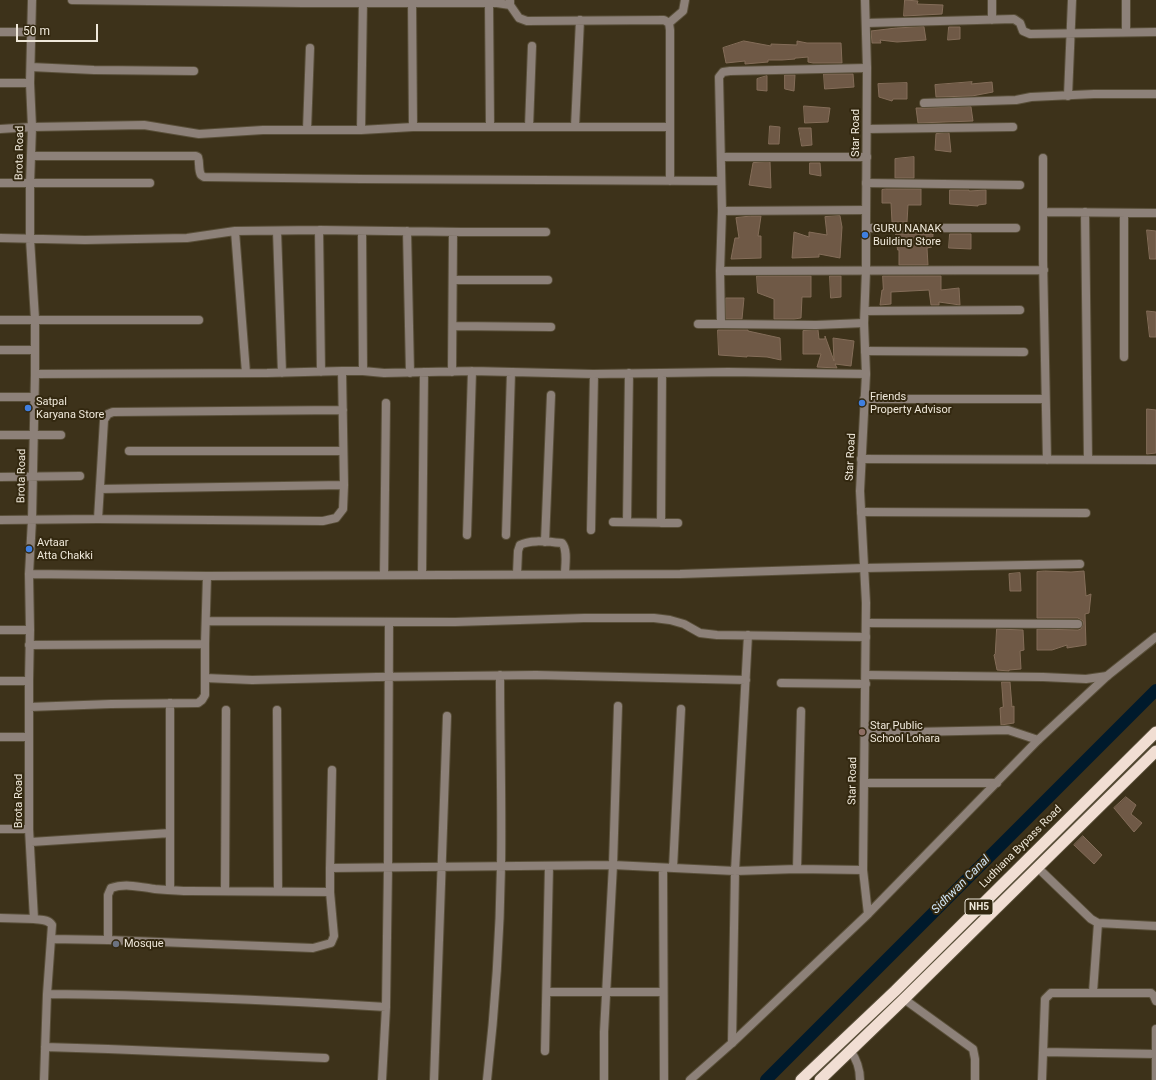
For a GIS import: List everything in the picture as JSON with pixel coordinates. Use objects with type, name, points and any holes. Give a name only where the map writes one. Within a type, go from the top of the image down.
[{"type":"highway","name":"Ludhiana Bypass Road","points":[[801,1080],[895,990],[1156,732]]},
{"type":"highway","name":"NH5","points":[[820,1080],[1156,751]]},
{"type":"street","name":"Brota Road","points":[[32,0],[30,32],[32,127],[30,239],[35,319],[35,374],[32,520],[29,574],[30,630],[28,681],[29,829],[34,919]]},
{"type":"street","points":[[72,0],[303,2],[459,1],[510,3],[519,18],[527,21],[664,20],[669,23]]},
{"type":"street","points":[[669,23],[683,11],[685,0]]},
{"type":"street","name":"Star Road","points":[[865,0],[867,157],[864,323],[866,374],[860,491],[866,603],[863,870],[868,914]]},
{"type":"street","points":[[992,0],[992,20]]},
{"type":"street","points":[[1068,96],[1072,0]]},
{"type":"street","points":[[1126,0],[1126,32]]},
{"type":"street","points":[[412,1],[413,127]]},
{"type":"street","points":[[360,130],[363,2]]},
{"type":"street","points":[[489,3],[490,127]]},
{"type":"street","points":[[866,23],[1014,19],[1020,23],[1023,31],[1030,34],[1156,32]]},
{"type":"street","points":[[575,127],[580,20]]},
{"type":"street","points":[[669,23],[670,181]]},
{"type":"street","points":[[0,32],[30,32]]},
{"type":"street","points":[[529,127],[532,46]]},
{"type":"street","points":[[307,130],[310,48]]},
{"type":"street","points":[[31,67],[94,70],[194,71]]},
{"type":"street","points":[[721,324],[720,271],[722,211],[719,77],[723,72],[730,71],[867,68]]},
{"type":"street","points":[[0,83],[30,83]]},
{"type":"street","points":[[924,103],[1016,100],[1031,97],[1156,94]]},
{"type":"street","points":[[0,129],[144,125],[199,134],[263,130],[360,130],[413,127],[670,126]]},
{"type":"street","points":[[867,129],[1013,127]]},
{"type":"street","points":[[31,156],[196,156],[198,157],[199,161],[199,170],[201,175],[204,177],[721,181]]},
{"type":"street","points":[[721,157],[867,157]]},
{"type":"street","points":[[1043,158],[1047,460]]},
{"type":"street","points":[[0,183],[150,183]]},
{"type":"street","points":[[866,183],[1020,185]]},
{"type":"street","points":[[722,211],[866,210]]},
{"type":"street","points":[[1043,212],[1156,213]]},
{"type":"street","points":[[1085,212],[1088,460]]},
{"type":"street","points":[[1124,213],[1124,357]]},
{"type":"street","points":[[866,228],[1016,228]]},
{"type":"street","points":[[0,238],[85,240],[188,238],[235,231],[319,230],[546,232]]},
{"type":"street","points":[[319,230],[321,372]]},
{"type":"street","points":[[235,231],[246,373]]},
{"type":"street","points":[[277,231],[282,373]]},
{"type":"street","points":[[362,231],[363,371]]},
{"type":"street","points":[[407,231],[410,373]]},
{"type":"street","points":[[452,372],[453,232]]},
{"type":"street","points":[[720,271],[1044,270]]},
{"type":"street","points":[[453,280],[548,280]]},
{"type":"street","points":[[865,311],[1020,310]]},
{"type":"street","points":[[0,320],[199,320]]},
{"type":"street","points":[[698,324],[816,325],[864,323]]},
{"type":"street","points":[[453,326],[551,327]]},
{"type":"street","points":[[0,350],[35,350]]},
{"type":"street","points":[[865,351],[1024,352]]},
{"type":"street","points":[[0,520],[98,519],[323,521],[336,518],[343,509],[344,486],[342,371]]},
{"type":"street","points":[[35,374],[282,373],[342,371],[384,373],[472,371],[594,374],[728,372],[866,374]]},
{"type":"street","points":[[467,535],[472,371]]},
{"type":"street","points":[[422,575],[424,372]]},
{"type":"street","points":[[506,535],[510,372]]},
{"type":"street","points":[[627,522],[629,373]]},
{"type":"street","points":[[661,523],[662,373]]},
{"type":"street","points":[[591,530],[594,374]]},
{"type":"street","points":[[545,542],[551,394]]},
{"type":"street","points":[[0,397],[34,397]]},
{"type":"street","points":[[864,399],[1045,399]]},
{"type":"street","points":[[384,575],[386,403]]},
{"type":"street","points":[[98,519],[104,420],[108,414],[113,412],[343,410]]},
{"type":"street","points":[[0,435],[61,435]]},
{"type":"street","points":[[129,451],[343,451]]},
{"type":"street","points":[[862,459],[1156,460]]},
{"type":"street","points":[[0,477],[80,476]]},
{"type":"street","points":[[100,489],[344,486]]},
{"type":"street","points":[[861,512],[1086,513]]},
{"type":"street","points":[[613,522],[678,523]]},
{"type":"street","points":[[517,574],[518,551],[520,545],[525,542],[564,544],[566,551],[565,574]]},
{"type":"street","points":[[29,574],[207,576],[680,574],[864,568],[1080,564]]},
{"type":"street","points":[[29,707],[198,703],[205,695],[207,576]]},
{"type":"street","points":[[206,621],[455,622],[584,618],[654,618],[684,624],[700,634],[866,637]]},
{"type":"street","points":[[382,1080],[386,1007],[389,622]]},
{"type":"street","points":[[866,623],[1078,624]]},
{"type":"street","points":[[0,630],[30,630]]},
{"type":"street","points":[[732,1043],[735,871],[748,635]]},
{"type":"street","points":[[690,1080],[732,1043],[868,914],[1038,740],[1107,676],[1156,637]]},
{"type":"street","points":[[29,645],[205,644]]},
{"type":"street","points":[[487,1080],[496,988],[501,866],[500,675]]},
{"type":"street","points":[[205,678],[252,680],[536,675],[746,680]]},
{"type":"street","points":[[781,683],[1043,677],[1086,679],[1107,676]]},
{"type":"street","points":[[0,681],[28,681]]},
{"type":"street","points":[[170,703],[170,890]]},
{"type":"street","points":[[604,1080],[604,1032],[613,865],[618,706]]},
{"type":"street","points":[[673,868],[681,709]]},
{"type":"street","points":[[225,891],[226,710]]},
{"type":"street","points":[[277,710],[278,891]]},
{"type":"street","points":[[797,869],[801,711]]},
{"type":"street","points":[[434,1080],[448,716]]},
{"type":"street","points":[[865,733],[1008,730],[1038,740]]},
{"type":"street","points":[[0,737],[29,737]]},
{"type":"street","points":[[51,939],[313,948],[331,943],[334,936],[330,892],[332,770]]},
{"type":"street","points":[[864,783],[997,783]]},
{"type":"street","points":[[0,829],[29,829]]},
{"type":"street","points":[[30,842],[170,833]]},
{"type":"street","points":[[330,868],[613,865],[735,871],[797,869],[863,870]]},
{"type":"street","points":[[545,1051],[549,866]]},
{"type":"street","points":[[1037,867],[1091,919],[1098,923],[1156,926]]},
{"type":"street","points":[[663,868],[664,1080]]},
{"type":"street","points":[[108,940],[108,895],[111,888],[118,886],[170,890],[330,892]]},
{"type":"street","points":[[0,918],[42,920],[50,922],[52,925],[47,994],[44,1080]]},
{"type":"street","points":[[1093,992],[1098,923]]},
{"type":"street","points":[[547,992],[663,992]]},
{"type":"street","points":[[1042,1080],[1045,999],[1051,993],[1151,993],[1156,1001]]},
{"type":"street","points":[[47,994],[327,1003],[386,1007]]},
{"type":"street","points":[[904,999],[973,1050],[975,1059],[975,1080]]},
{"type":"street","points":[[1156,1029],[1156,1080]]},
{"type":"street","points":[[45,1047],[325,1058]]},
{"type":"street","points":[[850,1050],[856,1058],[859,1066],[860,1080]]},
{"type":"street","points":[[1043,1052],[1156,1054]]},
{"type":"building","points":[[905,0],[918,1],[917,4],[943,5],[942,14],[904,16]]},
{"type":"building","points":[[924,27],[926,40],[897,42],[880,40],[881,43],[872,43],[871,31]]},
{"type":"building","points":[[949,27],[960,27],[960,39],[948,40]]},
{"type":"building","points":[[744,41],[771,46],[771,44],[797,45],[797,41],[807,43],[841,43],[842,63],[813,63],[808,62],[808,57],[768,60],[768,62],[745,64],[745,61],[726,63],[723,48]]},
{"type":"building","points":[[824,74],[853,74],[854,87],[825,89]]},
{"type":"building","points":[[785,75],[795,75],[794,91],[785,89]]},
{"type":"building","points":[[767,76],[767,91],[757,90],[757,79]]},
{"type":"building","points":[[972,82],[971,84],[992,82],[993,92],[972,96],[936,97],[935,85]]},
{"type":"building","points":[[907,83],[907,99],[893,99],[892,101],[879,97],[878,84]]},
{"type":"building","points":[[804,106],[830,108],[828,122],[805,123]]},
{"type":"building","points":[[971,107],[973,121],[918,123],[916,108]]},
{"type":"building","points":[[770,126],[780,127],[779,144],[769,144]]},
{"type":"building","points":[[799,128],[811,128],[812,145],[802,146]]},
{"type":"building","points":[[949,133],[951,152],[935,150],[936,134]]},
{"type":"building","points":[[914,157],[914,178],[895,178],[895,159]]},
{"type":"building","points":[[770,162],[771,188],[749,185],[753,163]]},
{"type":"building","points":[[810,163],[820,163],[821,176],[810,174]]},
{"type":"building","points":[[921,189],[921,205],[908,205],[907,222],[892,222],[891,203],[882,203],[882,190]]},
{"type":"building","points":[[950,190],[986,190],[986,204],[978,206],[950,204]]},
{"type":"building","points":[[761,216],[758,236],[761,236],[761,258],[731,259],[735,238],[739,238],[736,218]]},
{"type":"building","points":[[840,216],[842,227],[840,258],[819,254],[819,257],[792,258],[794,232],[809,237],[809,232],[827,235],[825,217]]},
{"type":"building","points":[[1147,230],[1156,231],[1156,259],[1150,259]]},
{"type":"building","points":[[896,234],[933,234],[932,247],[927,248],[928,265],[899,265],[899,250]]},
{"type":"building","points":[[950,234],[971,234],[971,249],[949,248]]},
{"type":"building","points":[[757,276],[811,276],[811,297],[802,297],[801,318],[774,319],[774,299],[758,293]]},
{"type":"building","points":[[830,276],[841,276],[841,297],[831,298]]},
{"type":"building","points":[[883,276],[941,276],[941,290],[959,288],[960,305],[939,302],[939,305],[931,305],[929,290],[891,292],[891,304],[880,305],[883,290]]},
{"type":"building","points":[[726,298],[744,298],[742,319],[726,319]]},
{"type":"building","points":[[1147,311],[1156,312],[1156,337],[1150,337]]},
{"type":"building","points":[[718,330],[748,330],[780,338],[781,360],[767,357],[719,355]]},
{"type":"building","points":[[818,330],[819,339],[825,339],[825,336],[834,361],[833,338],[854,341],[851,366],[835,364],[837,368],[817,367],[821,354],[803,354],[803,331]]},
{"type":"building","points":[[1147,409],[1156,410],[1156,453],[1147,454]]},
{"type":"building","points":[[1084,571],[1086,596],[1091,594],[1089,613],[1085,614],[1086,645],[1067,648],[1067,645],[1052,650],[1037,650],[1037,629],[1078,630],[1081,629],[1083,624],[1083,621],[1078,618],[1037,618],[1037,572]]},
{"type":"building","points":[[1020,573],[1021,591],[1010,591],[1009,574]]},
{"type":"building","points":[[997,629],[1023,630],[1024,650],[1020,651],[1021,669],[1009,671],[997,670],[994,655]]},
{"type":"building","points":[[1002,682],[1010,682],[1012,707],[1014,706],[1014,723],[1001,725],[1000,708],[1003,707]]},
{"type":"building","points":[[1126,797],[1136,805],[1131,814],[1142,823],[1134,832],[1114,808]]},
{"type":"building","points":[[1083,836],[1102,855],[1094,864],[1074,845]]},
{"type":"waterway","name":"Sidhwan Canal","points":[[766,1080],[1156,690]]},
{"type":"place","name":"GURU NANAK Building Store","points":[[865,235]]},
{"type":"place","name":"Friends Property Advisor","points":[[862,403]]},
{"type":"place","name":"Satpal Karyana Store","points":[[28,408]]},
{"type":"place","name":"Avtaar Atta Chakki","points":[[29,549]]},
{"type":"place","name":"Star Public School Lohara","points":[[862,732]]},
{"type":"place","name":"Mosque","points":[[116,944]]}]
